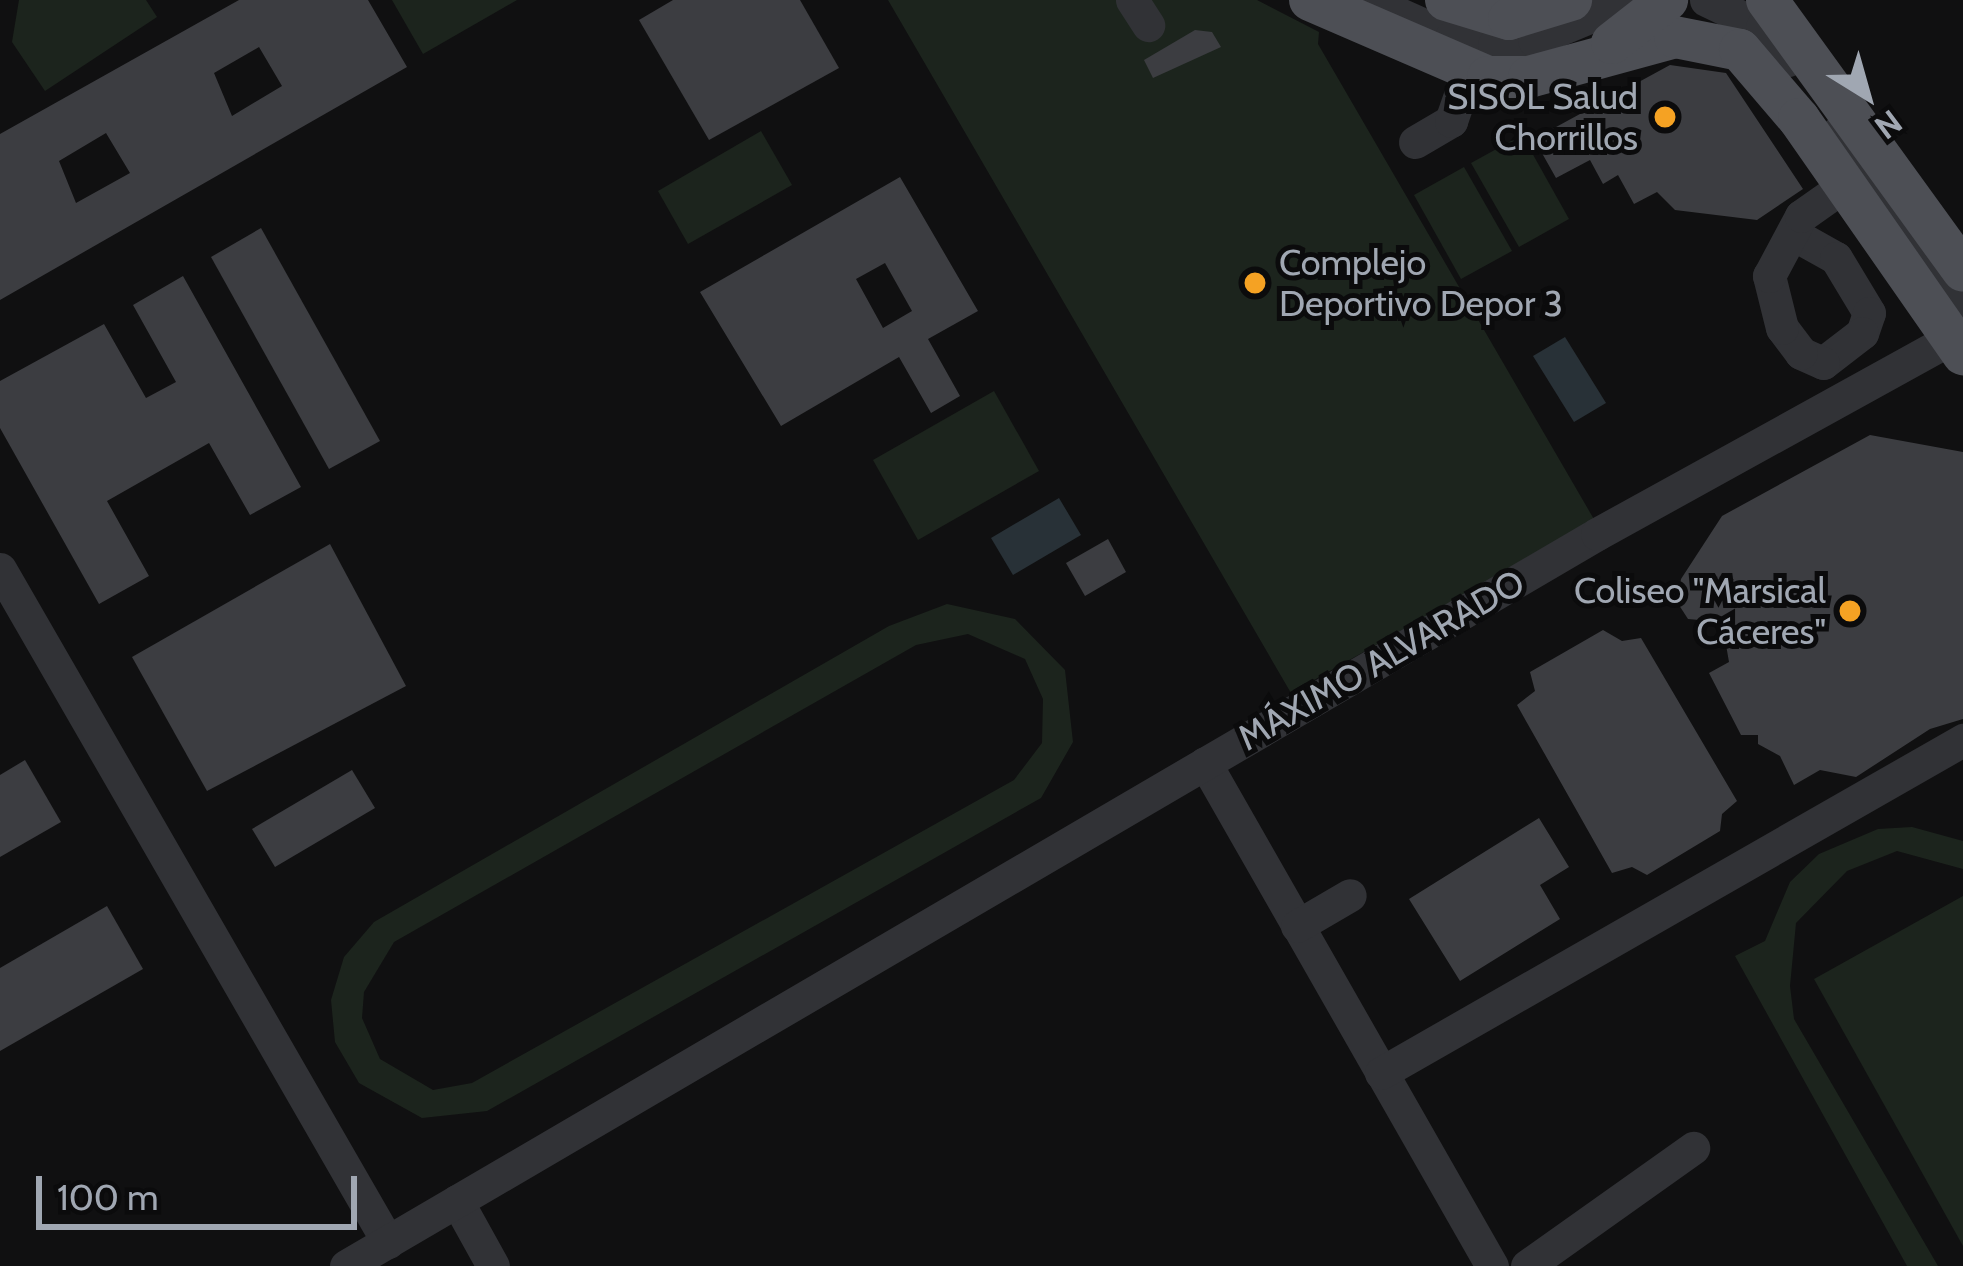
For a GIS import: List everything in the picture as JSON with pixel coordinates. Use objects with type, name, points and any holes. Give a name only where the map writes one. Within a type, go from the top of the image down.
[{"type":"main road","points":[[1310,0],[1469,32],[1571,0]]},
{"type":"main road","points":[[1469,32],[1538,0]]},
{"type":"main road","points":[[1581,64],[1667,0]]},
{"type":"main road","points":[[1767,0],[1948,216],[1963,271]]},
{"type":"main road","points":[[1469,32],[1510,79],[1675,37],[1740,50],[1845,185],[1958,344]]},
{"type":"street","points":[[1368,0],[1469,32],[1534,40],[1630,0]]},
{"type":"street","points":[[1405,0],[1469,32]]},
{"type":"street","points":[[1706,0],[1746,16],[1774,40],[1958,344]]},
{"type":"street","points":[[1414,142],[1450,121],[1469,32]]},
{"type":"street","points":[[1793,234],[1801,216],[1845,185]]},
{"type":"street","name":"MÁXIMO ALVARADO","points":[[346,1266],[1204,764],[1958,344]]},
{"type":"street","points":[[0,569],[388,1242]]},
{"type":"street","points":[[1381,1073],[1963,740]]},
{"type":"street","points":[[1204,764],[1492,1266]]},
{"type":"street","points":[[1297,926],[1350,895]]},
{"type":"street","points":[[1528,1266],[1694,1148]]},
{"type":"street","points":[[457,1202],[493,1266]]},
{"type":"shaded area","points":[[19,0],[146,0],[157,17],[45,91],[12,42]]},
{"type":"shaded area","points":[[392,0],[517,0],[423,54]]},
{"type":"shaded area","name":"Complejo Deportivo Depor 3","points":[[888,0],[1257,0],[1319,32],[1318,44],[1595,521],[1291,693]]},
{"type":"shaded area","points":[[761,131],[792,185],[688,244],[658,191]]},
{"type":"shaded area","points":[[1522,135],[1569,219],[1519,247],[1471,163]]},
{"type":"shaded area","points":[[1464,167],[1512,251],[1461,279],[1414,195]]},
{"type":"shaded area","points":[[1565,337],[1606,403],[1574,422],[1533,356]]},
{"type":"shaded area","points":[[994,391],[1039,471],[918,540],[873,460]]},
{"type":"shaded area","points":[[1059,498],[1081,535],[1013,575],[991,538]]},
{"type":"shaded area","points":[[947,604],[1015,619],[1065,670],[1073,742],[1041,798],[487,1111],[422,1118],[359,1083],[335,1042],[331,1000],[344,957],[374,922],[889,626]],"holes":[[[968,634],[1025,659],[1043,699],[1042,743],[1014,780],[472,1083],[433,1090],[380,1059],[362,1018],[364,992],[394,942],[916,645]]]},
{"type":"shaded area","points":[[1912,827],[1963,841],[1963,869],[1897,851],[1847,871],[1796,923],[1790,986],[1794,1019],[1938,1266],[1907,1266],[1735,956],[1765,941],[1790,882],[1819,854],[1878,829]]},
{"type":"shaded area","points":[[1963,896],[1963,1246],[1814,979]]},
{"type":"building","points":[[239,0],[368,0],[407,67],[0,300],[0,134]],"holes":[[[259,47],[282,86],[232,116],[214,73]],[[106,133],[130,173],[76,203],[59,161]]]},
{"type":"building","points":[[673,0],[800,0],[839,68],[709,140],[639,20]]},
{"type":"building","points":[[1195,30],[1212,32],[1221,47],[1153,78],[1144,60]]},
{"type":"building","name":"SISOL Salud Chorrillos","points":[[1670,65],[1726,73],[1803,189],[1757,220],[1675,210],[1657,192],[1634,204],[1618,175],[1603,184],[1590,160],[1556,178],[1534,139]]},
{"type":"building","points":[[900,177],[978,311],[928,339],[960,396],[931,413],[899,357],[781,426],[700,292]],"holes":[[[885,263],[912,311],[883,328],[856,279]]]},
{"type":"building","points":[[261,228],[380,441],[329,469],[211,257]]},
{"type":"building","points":[[183,276],[301,487],[250,515],[209,443],[107,501],[149,576],[99,604],[0,428],[0,381],[104,324],[146,398],[176,382],[133,305]]},
{"type":"building","points":[[1870,435],[1963,452],[1963,719],[1930,729],[1856,777],[1820,770],[1794,785],[1780,756],[1758,744],[1758,735],[1741,735],[1709,673],[1729,662],[1722,622],[1688,619],[1677,602],[1681,579],[1722,516]]},
{"type":"building","points":[[1108,539],[1126,572],[1085,596],[1066,563]]},
{"type":"building","points":[[330,544],[406,686],[207,791],[132,657]]},
{"type":"building","points":[[1603,630],[1622,641],[1641,638],[1737,801],[1722,814],[1720,831],[1647,875],[1632,867],[1612,873],[1517,705],[1535,691],[1530,672]]},
{"type":"building","points":[[25,760],[61,822],[0,857],[0,775]]},
{"type":"building","points":[[352,770],[375,808],[275,867],[252,829]]},
{"type":"building","points":[[1539,818],[1569,867],[1540,885],[1560,919],[1460,981],[1409,899]]},
{"type":"building","points":[[107,906],[143,969],[0,1051],[0,968]]},
{"type":"place","name":"SISOL Salud Chorrillos","points":[[1665,117]]},
{"type":"place","name":"Complejo Deportivo Depor 3","points":[[1255,283]]},
{"type":"place","name":"Coliseo \"Marsical Cáceres\"","points":[[1850,611]]}]
